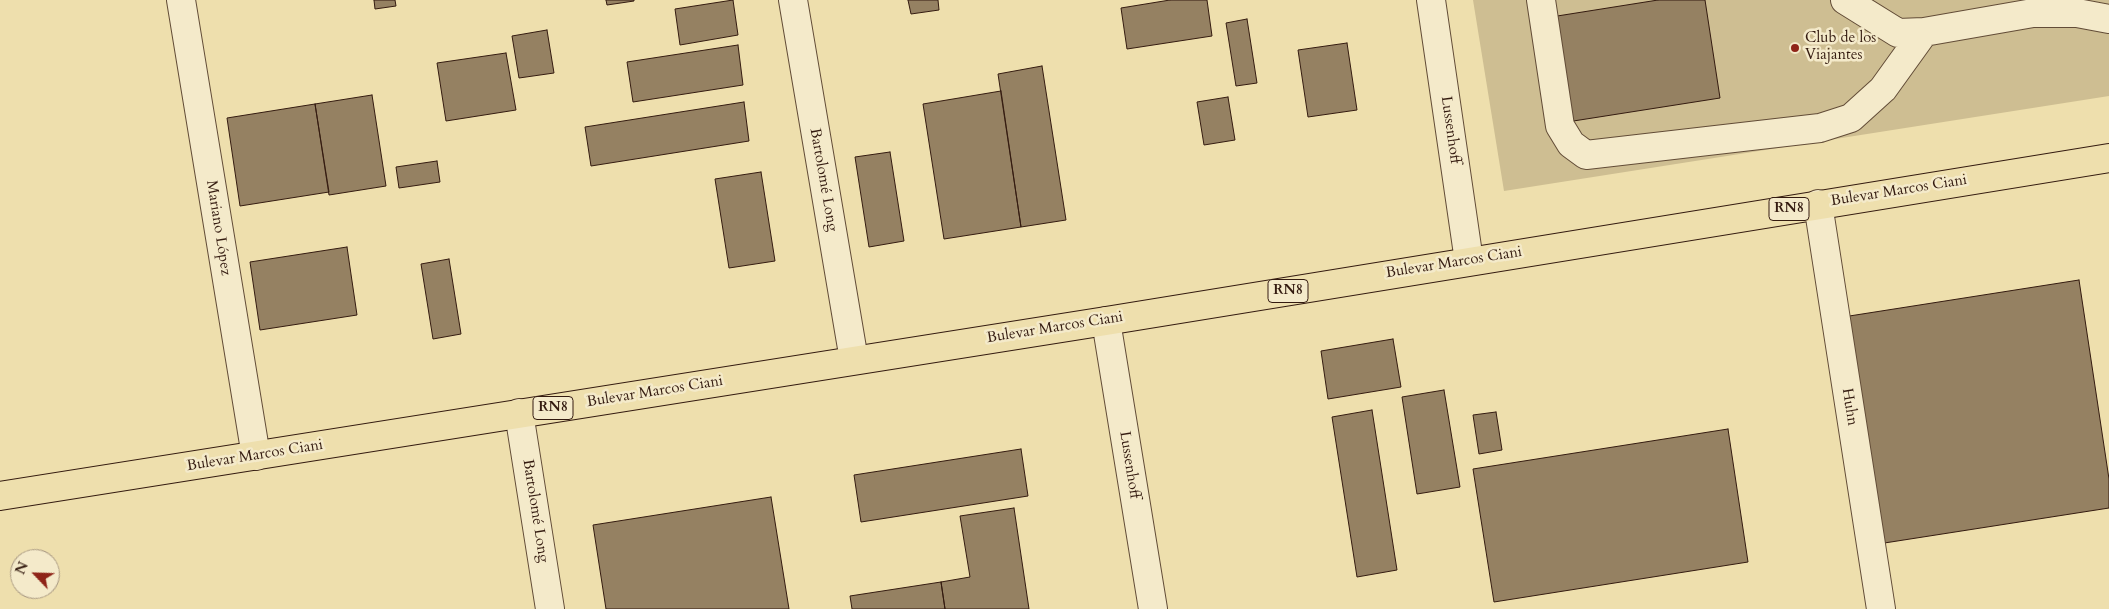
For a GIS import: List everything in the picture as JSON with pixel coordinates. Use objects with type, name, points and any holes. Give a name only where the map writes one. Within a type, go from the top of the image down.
[{"type":"highway","name":"Bulevar Marcos Ciani","points":[[0,496],[1106,321],[2109,158]]},
{"type":"street","name":"Mariano López","points":[[181,0],[256,456]]},
{"type":"street","name":"Bartolomé Long","points":[[793,0],[854,360]]},
{"type":"street","name":"Lussenhoff","points":[[1430,0],[1469,261]]},
{"type":"street","points":[[1541,0],[1560,126],[1571,144],[1586,155],[1820,128],[1850,118],[1883,89],[1924,32]]},
{"type":"street","points":[[1844,0],[1898,33],[1924,32],[2034,13],[2078,13],[2109,19]]},
{"type":"street","name":"Huhn","points":[[1818,204],[1881,609]]},
{"type":"street","name":"Lussenhoff","points":[[1106,321],[1153,609]]},
{"type":"street","name":"Bartolomé Long","points":[[519,413],[550,609]]},
{"type":"shaded area","name":"Club de los Viajantes","points":[[1473,0],[2109,0],[2109,96],[1504,191]]},
{"type":"building","points":[[374,0],[395,0],[396,6],[375,9]]},
{"type":"building","points":[[606,0],[634,0],[634,1],[607,5]]},
{"type":"building","points":[[733,0],[738,35],[680,45],[675,9]]},
{"type":"building","points":[[908,0],[938,0],[939,10],[911,14]]},
{"type":"building","points":[[1170,0],[1207,0],[1212,36],[1127,49],[1121,8]]},
{"type":"building","points":[[1658,0],[1705,0],[1720,98],[1567,122],[1551,17]]},
{"type":"building","points":[[1247,19],[1257,83],[1236,86],[1226,23]]},
{"type":"building","points":[[547,30],[554,73],[519,78],[512,36]]},
{"type":"building","points":[[1347,43],[1357,110],[1308,117],[1298,50]]},
{"type":"building","points":[[738,45],[743,85],[633,102],[627,62]]},
{"type":"building","points":[[506,53],[516,110],[446,121],[437,63]]},
{"type":"building","points":[[1042,66],[1066,220],[1021,227],[998,74]]},
{"type":"building","points":[[1001,91],[1021,227],[944,239],[923,104]]},
{"type":"building","points":[[372,95],[386,186],[329,195],[315,104]]},
{"type":"building","points":[[1228,97],[1235,140],[1204,145],[1197,102]]},
{"type":"building","points":[[744,102],[749,141],[591,166],[585,127]]},
{"type":"building","points":[[315,104],[329,192],[240,206],[227,118]]},
{"type":"building","points":[[890,152],[904,241],[869,247],[855,157]]},
{"type":"building","points":[[437,161],[440,182],[399,188],[396,167]]},
{"type":"building","points":[[761,172],[775,261],[729,268],[715,179]]},
{"type":"building","points":[[347,247],[357,315],[260,330],[250,262]]},
{"type":"building","points":[[449,259],[461,334],[433,339],[421,264]]},
{"type":"building","points":[[2079,280],[2109,479],[2109,508],[1878,544],[1843,317]]},
{"type":"building","points":[[1393,339],[1401,387],[1328,399],[1321,351]]},
{"type":"building","points":[[1444,390],[1460,487],[1417,494],[1402,397]]},
{"type":"building","points":[[1372,410],[1397,570],[1357,577],[1332,417]]},
{"type":"building","points":[[1496,412],[1502,450],[1479,454],[1473,415]]},
{"type":"building","points":[[1728,429],[1748,562],[1494,602],[1473,469]]},
{"type":"building","points":[[1021,449],[1028,496],[861,522],[854,475]]},
{"type":"building","points":[[771,497],[789,609],[606,609],[593,525]]},
{"type":"building","points":[[1014,508],[1029,609],[945,609],[941,582],[970,577],[960,516]]},
{"type":"building","points":[[941,582],[945,609],[852,609],[850,596]]},
{"type":"place","name":"Club de los Viajantes","points":[[1795,48]]}]
